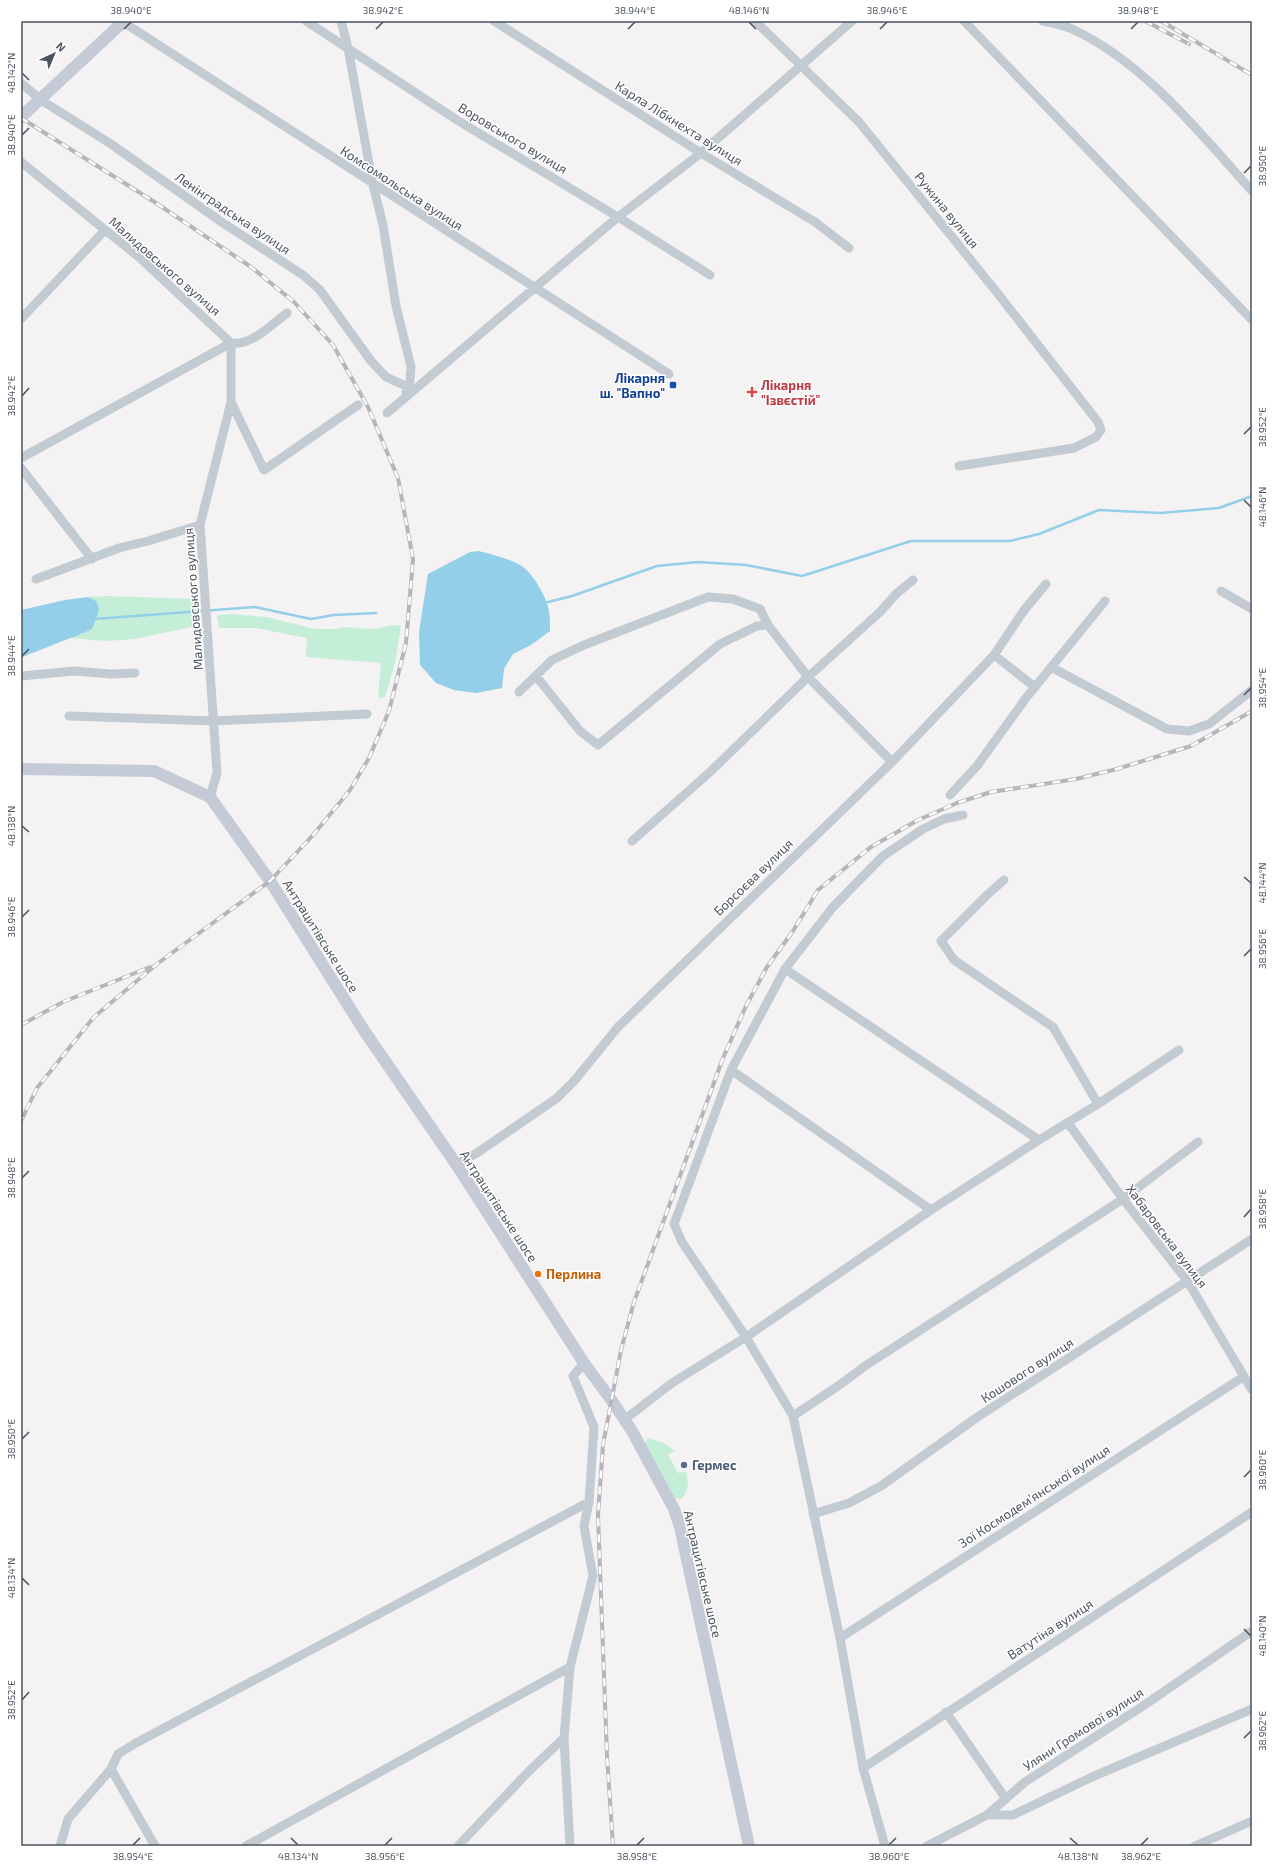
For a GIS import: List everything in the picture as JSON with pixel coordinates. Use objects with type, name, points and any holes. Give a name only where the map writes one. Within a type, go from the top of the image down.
[{"type":"main road","points":[[21,117],[123,22]]},
{"type":"main road","name":"Антрацитівське шосе","points":[[21,768],[154,771],[210,797],[270,881],[365,1032],[456,1164],[584,1363],[612,1401],[632,1432],[674,1509],[680,1527],[749,1846]]},
{"type":"street","name":"Воровського вулиця","points":[[306,21],[457,120],[618,217],[710,275]]},
{"type":"street","points":[[341,21],[348,48],[373,185],[383,225],[396,306],[411,367],[408,387],[403,401]]},
{"type":"street","name":"Карла Лібкнехта вулиця","points":[[494,21],[701,153],[815,222],[849,248]]},
{"type":"street","name":"Ружина вулиця","points":[[755,21],[802,64],[859,122],[995,290],[1098,422],[1101,430],[1096,437],[1074,448],[959,466]]},
{"type":"street","points":[[387,413],[535,289],[618,217],[701,153],[852,21]]},
{"type":"street","points":[[964,21],[1252,320]]},
{"type":"street","points":[[1043,21],[1071,28],[1127,61],[1185,117],[1252,191]]},
{"type":"street","name":"Комсомольська вулиця","points":[[123,22],[373,185],[669,374]]},
{"type":"street","name":"Ленінградська вулиця","points":[[21,83],[41,100],[111,144],[223,223],[303,275],[320,290],[371,362],[386,377],[408,387]]},
{"type":"street","name":"Малидовського вулиця","points":[[21,162],[140,258],[231,343],[231,402],[200,525],[218,773],[210,797]]},
{"type":"street","points":[[21,319],[105,230]]},
{"type":"street","points":[[21,458],[231,343],[238,344],[252,339],[287,313]]},
{"type":"street","points":[[231,402],[264,470],[358,405]]},
{"type":"street","points":[[21,468],[92,559]]},
{"type":"street","points":[[36,579],[119,548],[200,525]]},
{"type":"street","points":[[632,841],[710,772],[808,677],[880,612],[896,594],[913,580]]},
{"type":"street","name":"Борсоєва вулиця","points":[[456,1164],[477,1153],[557,1098],[575,1080],[618,1027],[892,762],[994,655],[1025,609],[1046,584]]},
{"type":"street","points":[[1221,591],[1252,608]]},
{"type":"street","points":[[520,692],[552,660],[572,651],[708,597],[733,599],[760,609],[768,625],[808,677],[892,762]]},
{"type":"street","points":[[950,795],[977,766],[1035,687],[1105,602]]},
{"type":"street","points":[[536,676],[580,731],[598,745],[720,644],[757,626],[768,625]]},
{"type":"street","points":[[994,655],[1035,687]]},
{"type":"street","points":[[1051,667],[1167,729],[1189,731],[1209,724],[1252,690]]},
{"type":"street","points":[[21,676],[74,671],[111,674],[135,673]]},
{"type":"street","points":[[69,716],[214,721],[367,714]]},
{"type":"street","points":[[885,1846],[863,1768],[840,1638],[793,1416],[746,1337],[682,1242],[674,1224],[731,1070],[785,970],[833,907],[883,856],[923,828],[944,819],[963,815]]},
{"type":"street","points":[[1004,880],[941,941],[954,960],[1053,1027],[1098,1104]]},
{"type":"street","points":[[785,970],[1039,1140]]},
{"type":"street","points":[[624,1420],[672,1383],[746,1337],[931,1210],[1039,1140],[1098,1104],[1179,1050]]},
{"type":"street","points":[[731,1070],[931,1210]]},
{"type":"street","name":"Хабаровська вулиця","points":[[1068,1123],[1123,1199],[1188,1282],[1252,1390]]},
{"type":"street","points":[[793,1416],[865,1366],[1123,1199],[1198,1142]]},
{"type":"street","name":"Кошового вулиця","points":[[813,1514],[850,1503],[881,1486],[976,1418],[1188,1282],[1252,1239]]},
{"type":"street","points":[[570,1846],[564,1738],[570,1667],[593,1576],[584,1526],[589,1502],[594,1428],[573,1376],[584,1363]]},
{"type":"street","name":"Зої Космодем’янської вулиця","points":[[840,1638],[1243,1377]]},
{"type":"street","points":[[60,1846],[68,1819],[111,1769],[118,1754],[136,1743],[589,1502]]},
{"type":"street","name":"Ватутіна вулиця","points":[[863,1768],[1252,1512]]},
{"type":"street","name":"Уляни Громової вулиця","points":[[927,1846],[987,1815],[1025,1782],[1143,1706],[1252,1631]]},
{"type":"street","points":[[246,1846],[570,1667]]},
{"type":"street","points":[[987,1815],[1012,1815],[1092,1777],[1252,1709]]},
{"type":"street","points":[[946,1712],[1006,1799]]},
{"type":"street","points":[[458,1846],[529,1771],[564,1738]]},
{"type":"street","points":[[111,1769],[155,1846]]},
{"type":"street","points":[[1195,1846],[1252,1821]]},
{"type":"green space","points":[[106,596],[195,599],[196,626],[135,639],[106,641],[70,638],[92,629],[98,614],[96,601],[88,597]]},
{"type":"green space","points":[[231,614],[267,617],[315,629],[337,629],[344,627],[373,629],[395,625],[401,626],[395,663],[385,697],[378,698],[381,663],[306,657],[307,638],[256,628],[219,628],[217,615]]},
{"type":"green space","points":[[648,1438],[664,1443],[675,1451],[668,1455],[678,1473],[686,1471],[688,1482],[687,1489],[686,1493],[681,1499],[674,1498],[645,1443]]},
{"type":"water","points":[[478,551],[510,560],[525,568],[539,586],[546,600],[548,606],[550,631],[531,645],[513,654],[504,669],[502,688],[476,693],[454,690],[436,683],[420,665],[419,632],[428,574],[470,552]]},
{"type":"water","points":[[88,597],[96,601],[99,608],[92,629],[21,658],[21,610],[65,600]]},
{"type":"waterway","points":[[544,603],[572,596],[657,566],[698,562],[746,565],[802,576],[911,541],[1010,541],[1039,534],[1099,510],[1160,513],[1219,508],[1252,496]]},
{"type":"waterway","points":[[94,619],[255,607],[311,619],[334,615],[376,613]]},
{"type":"railway","points":[[1145,21],[1189,44]]},
{"type":"railway","points":[[1161,21],[1252,75]]},
{"type":"railway","points":[[21,118],[156,203],[251,267],[294,302],[333,345],[368,407],[398,478],[413,559],[406,643],[389,711],[369,758],[350,790],[314,834],[270,881],[157,964],[94,1017],[37,1088],[21,1121]]},
{"type":"railway","points":[[613,1846],[607,1756],[598,1515],[603,1445],[621,1350],[634,1302],[723,1058],[746,1006],[767,967],[793,931],[818,890],[871,847],[918,820],[957,803],[991,792],[1076,779],[1117,769],[1191,746],[1252,711]]},
{"type":"railway","points":[[21,1025],[63,1002],[150,967]]},
{"type":"place","name":"Лікарня ш. \"Вапно\"","points":[[673,385]]},
{"type":"place","name":"Лікарня \"Ізвєстій\"","points":[[752,392]]},
{"type":"place","name":"Перлина","points":[[538,1274]]},
{"type":"place","name":"Гермес","points":[[684,1465]]}]
